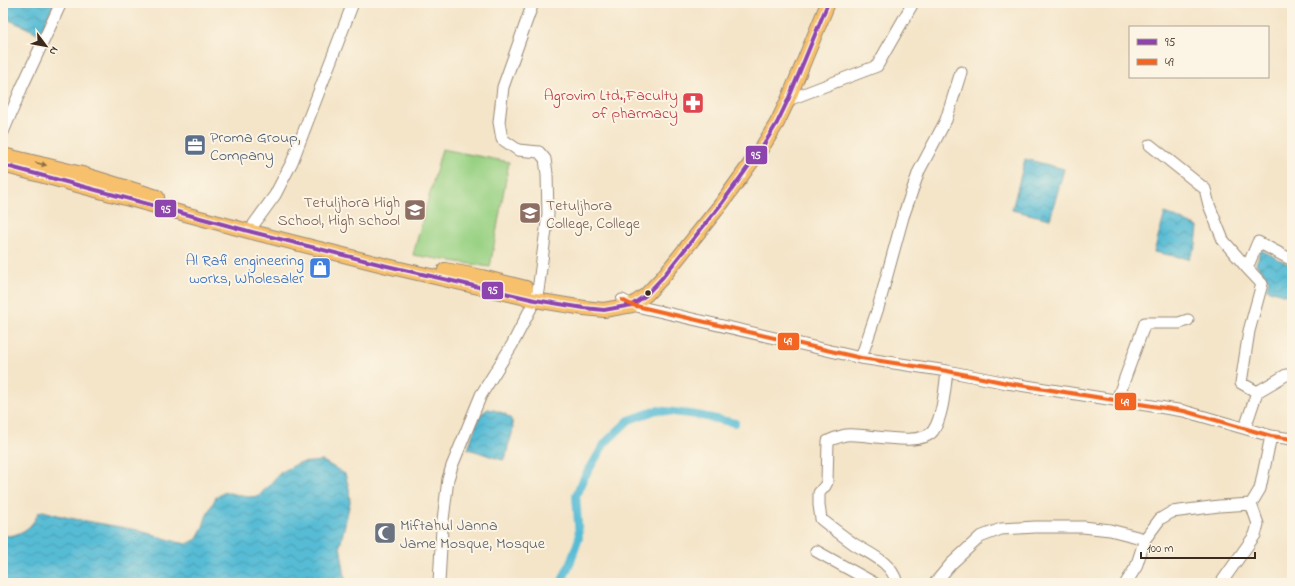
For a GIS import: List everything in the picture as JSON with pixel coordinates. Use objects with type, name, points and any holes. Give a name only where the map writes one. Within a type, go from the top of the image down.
[{"type":"main road","points":[[627,302],[653,276],[713,202],[744,160],[760,135],[779,100],[819,3]]},
{"type":"main road","points":[[3,155],[82,174],[253,228],[387,266],[536,295],[584,308],[604,310],[646,295],[662,278],[722,203],[762,146],[788,100],[828,3]]},
{"type":"main road","points":[[3,165],[253,228]]},
{"type":"street","points":[[3,132],[61,3]]},
{"type":"street","points":[[253,228],[275,195],[292,162],[353,3]]},
{"type":"street","points":[[439,583],[442,528],[448,479],[452,466],[481,395],[512,345],[536,295],[548,214],[545,159],[539,152],[518,150],[502,139],[499,122],[503,87],[533,3]]},
{"type":"street","points":[[788,100],[876,66],[913,3]]},
{"type":"street","points":[[862,358],[918,171],[946,120],[961,72]]},
{"type":"street","points":[[1150,145],[1205,188],[1209,205],[1223,240],[1262,284],[1249,331],[1241,383],[1257,392]]},
{"type":"street","points":[[1247,268],[1258,242],[1292,260]]},
{"type":"street","points":[[627,302],[862,358],[1184,411],[1271,436],[1292,440]]},
{"type":"street","points":[[1117,400],[1144,323],[1179,323],[1188,320]]},
{"type":"street","points":[[897,583],[894,574],[876,556],[854,543],[821,519],[819,493],[827,482],[828,441],[846,436],[897,438],[925,437],[933,431],[938,421],[947,371]]},
{"type":"street","points":[[1245,428],[1257,392],[1286,375],[1292,375]]},
{"type":"street","points":[[1221,583],[1255,535],[1258,524],[1251,504],[1260,488],[1271,436]]},
{"type":"street","points":[[1126,583],[1136,567],[1145,538],[1160,519],[1172,512],[1219,506],[1251,504]]},
{"type":"street","points":[[935,583],[951,564],[980,537],[1001,529],[1083,527],[1110,530],[1145,538]]},
{"type":"street","points":[[816,551],[874,583]]},
{"type":"green space","points":[[442,149],[509,162],[490,267],[413,255]]},
{"type":"water","points":[[3,3],[54,3],[40,34],[3,17]]},
{"type":"water","points":[[1025,159],[1064,169],[1050,219],[1012,210]]},
{"type":"water","points":[[1165,213],[1198,227],[1196,245],[1189,259],[1154,252]]},
{"type":"water","points":[[1261,250],[1292,266],[1292,297],[1267,289],[1269,280],[1256,264]]},
{"type":"water","points":[[488,409],[504,414],[512,420],[513,425],[511,438],[506,456],[503,460],[468,449],[479,417]]},
{"type":"water","points":[[323,461],[345,474],[349,488],[350,502],[340,546],[346,583],[3,583],[3,535],[10,536],[24,530],[34,521],[39,512],[43,511],[69,518],[137,530],[187,544],[197,539],[216,497],[225,492],[248,497],[259,496],[280,473],[299,463]]},
{"type":"waterway","points":[[561,583],[579,538],[576,495],[584,478],[605,443],[629,420],[657,410],[697,415],[735,423]]},
{"type":"transit line","name":"95","points":[[3,165],[252,232],[387,266],[535,300],[604,310],[632,305],[646,295],[662,278],[722,203],[763,146],[777,123],[788,100],[828,3]]},
{"type":"transit line","name":"49","points":[[622,300],[632,305],[861,358],[1184,411],[1271,436],[1292,439]]},
{"type":"place","name":"Agrovim Ltd.,Faculty of pharmacy","points":[[693,103]]},
{"type":"place","name":"Proma Group, Company","points":[[195,145]]},
{"type":"place","name":"Tetuljhora High School, High school","points":[[415,210]]},
{"type":"place","name":"Tetuljhora College, College","points":[[530,213]]},
{"type":"place","name":"Al Rafi engineering works, Wholesaler","points":[[320,268]]},
{"type":"place","name":"Miftahul Janna Jame Mosque, Mosque","points":[[385,533]]}]
